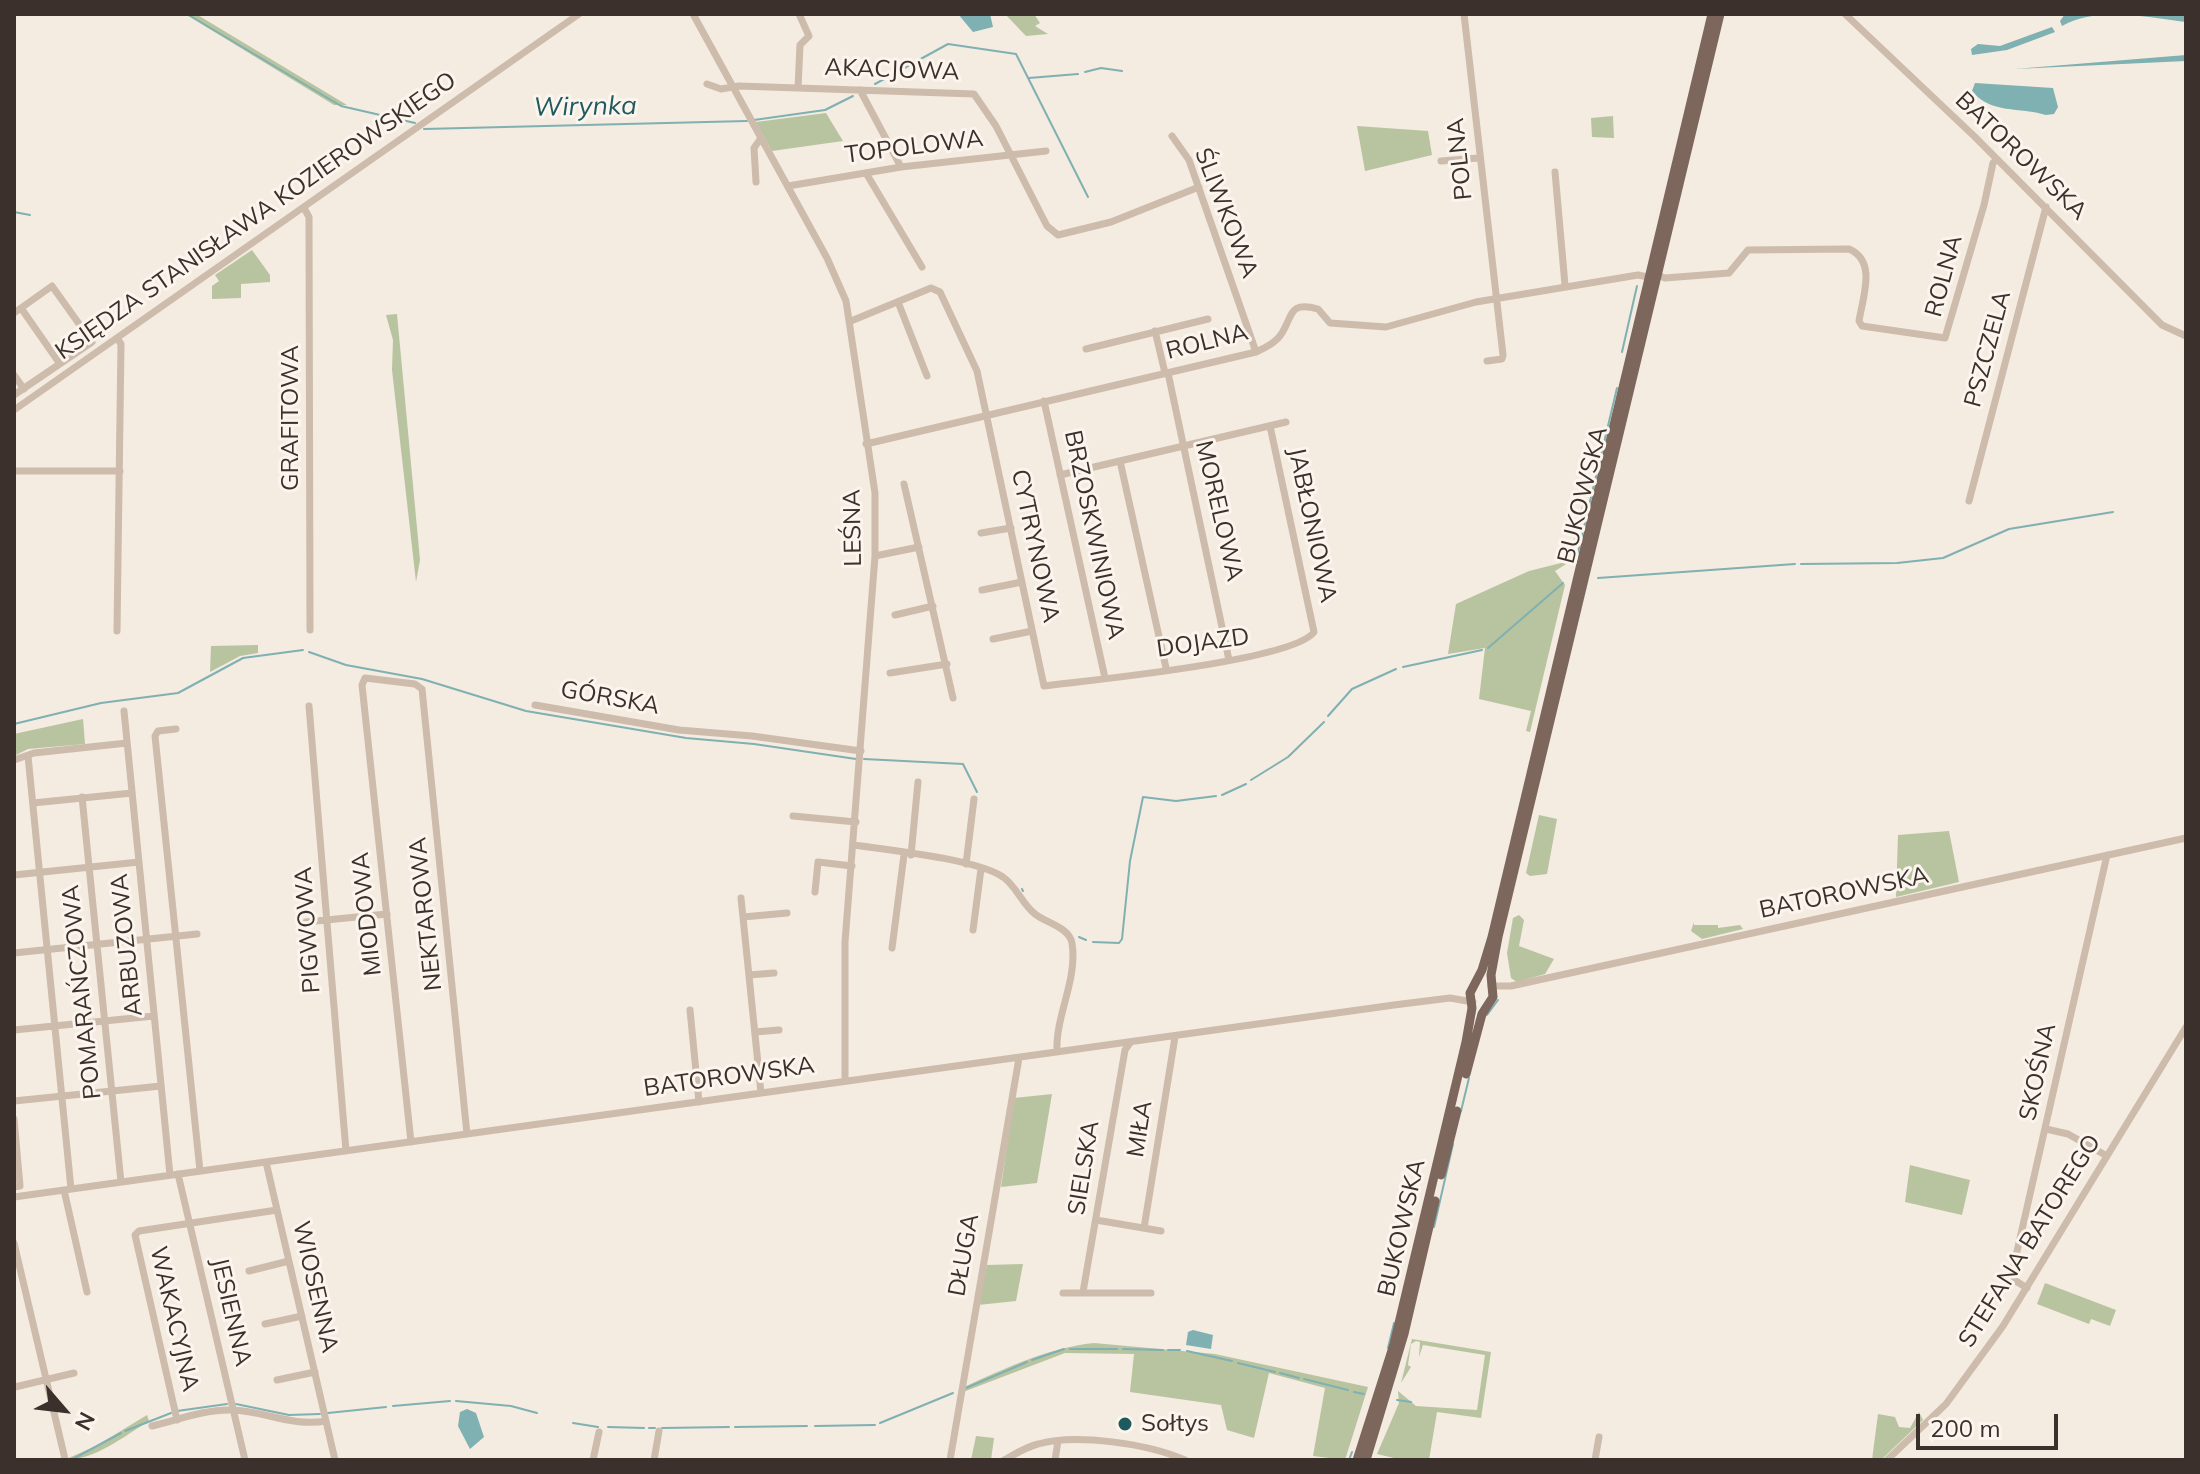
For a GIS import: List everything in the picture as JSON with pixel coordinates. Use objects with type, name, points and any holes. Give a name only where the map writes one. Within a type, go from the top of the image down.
[{"type":"main road","name":"BUKOWSKA","points":[[1366,1460],[1404,1334],[1469,1059],[1489,1003],[1502,920],[1712,14]]},
{"type":"main road","name":"BUKOWSKA","points":[[1357,1460],[1394,1344],[1461,1066],[1473,1002],[1473,985],[1492,937],[1720,14]]},
{"type":"main road","points":[[1473,985],[1484,981],[1491,986]]},
{"type":"main road","points":[[1473,1002],[1489,1003]]},
{"type":"street","name":"KSIĘDZA STANISŁAWA KOZIEROWSKIEGO","points":[[14,410],[579,14]]},
{"type":"street","name":"LEŚNA","points":[[693,14],[838,280],[851,321],[875,493],[875,556],[845,942],[845,1081]]},
{"type":"street","points":[[798,88],[800,45],[809,36],[799,14]]},
{"type":"street","name":"POLNA","points":[[1464,14],[1503,355],[1502,359],[1487,361]]},
{"type":"street","name":"BATOROWSKA","points":[[1845,14],[2167,328],[2186,336]]},
{"type":"street","name":"AKACJOWA","points":[[707,84],[721,89],[798,88],[974,94],[1047,226],[1058,235],[1079,231],[1199,187]]},
{"type":"street","points":[[860,90],[901,167]]},
{"type":"street","name":"ŚLIWKOWA","points":[[1172,136],[1189,160],[1256,352]]},
{"type":"street","points":[[756,182],[754,148],[761,138]]},
{"type":"street","name":"TOPOLOWA","points":[[788,186],[901,167],[1046,151]]},
{"type":"street","points":[[1441,161],[1479,158]]},
{"type":"street","name":"ROLNA","points":[[866,444],[1256,352],[1276,340],[1289,313],[1297,309],[1318,309],[1330,323],[1379,328],[1496,298],[1565,285],[1653,276],[1661,272],[1679,275],[1729,273],[1748,250],[1849,249],[1862,257],[1867,268],[1859,321],[1862,326],[1945,338],[1984,205],[1993,163],[1997,159]]},
{"type":"street","points":[[1555,172],[1565,285]]},
{"type":"street","points":[[866,173],[922,267]]},
{"type":"street","name":"PSZCZELA","points":[[1969,501],[2046,207]]},
{"type":"street","name":"GRAFITOWA","points":[[304,208],[309,219],[311,319],[310,630]]},
{"type":"street","points":[[14,395],[24,389],[92,342],[52,286],[18,311],[60,364]]},
{"type":"street","name":"CYTRYNOWA","points":[[898,302],[931,288],[940,292],[977,371],[1044,686]]},
{"type":"street","points":[[851,321],[898,302],[927,376]]},
{"type":"street","points":[[1086,349],[1208,319]]},
{"type":"street","name":"MORELOWA","points":[[1155,331],[1229,660]]},
{"type":"street","points":[[117,338],[121,344],[117,631]]},
{"type":"street","points":[[14,375],[24,389]]},
{"type":"street","name":"BRZOSKWINIOWA","points":[[1044,401],[1105,678]]},
{"type":"street","points":[[1060,475],[1286,422]]},
{"type":"street","name":"JABŁONIOWA","points":[[1270,426],[1314,632]]},
{"type":"street","points":[[1120,461],[1166,668]]},
{"type":"street","points":[[14,471],[120,471]]},
{"type":"street","points":[[904,484],[953,698]]},
{"type":"street","points":[[981,533],[1011,528]]},
{"type":"street","points":[[875,556],[919,547]]},
{"type":"street","points":[[982,590],[1022,582]]},
{"type":"street","points":[[895,615],[933,606]]},
{"type":"street","points":[[993,639],[1032,631]]},
{"type":"street","name":"DOJAZD","points":[[1044,686],[1247,659],[1307,641],[1314,632]]},
{"type":"street","points":[[890,673],[947,664]]},
{"type":"street","name":"MIODOWA","points":[[411,1142],[362,682],[365,678],[387,679],[422,689]]},
{"type":"street","name":"NEKTAROWA","points":[[422,689],[467,1134]]},
{"type":"street","name":"GÓRSKA","points":[[535,705],[679,730],[752,736],[861,751]]},
{"type":"street","name":"PIGWOWA","points":[[309,706],[346,1151]]},
{"type":"street","name":"ARBUZOWA","points":[[124,711],[161,1086],[174,1174]]},
{"type":"street","points":[[176,729],[158,731],[155,736],[200,1171]]},
{"type":"street","points":[[14,760],[127,743]]},
{"type":"street","points":[[28,756],[62,1096],[68,1189],[87,1292]]},
{"type":"street","points":[[892,948],[918,782]]},
{"type":"street","points":[[33,803],[132,793]]},
{"type":"street","name":"POMARAŃCZOWA","points":[[82,797],[121,1182]]},
{"type":"street","points":[[966,864],[974,799]]},
{"type":"street","points":[[793,816],[856,822]]},
{"type":"street","name":"BATOROWSKA","points":[[1491,986],[1511,986],[2186,838]]},
{"type":"street","points":[[854,845],[966,864],[1006,879],[1031,911],[1071,938],[1072,967],[1057,1052]]},
{"type":"street","name":"SKOŚNA","points":[[2027,1288],[2011,1278],[2107,855]]},
{"type":"street","points":[[14,875],[139,862]]},
{"type":"street","points":[[815,892],[818,862],[852,866]]},
{"type":"street","points":[[973,930],[981,869]]},
{"type":"street","points":[[741,898],[761,1093]]},
{"type":"street","points":[[743,917],[787,913]]},
{"type":"street","points":[[306,922],[387,914]]},
{"type":"street","points":[[14,953],[197,934]]},
{"type":"street","points":[[749,975],[774,973]]},
{"type":"street","name":"BATOROWSKA","points":[[1450,998],[1473,985]]},
{"type":"street","name":"BATOROWSKA","points":[[1489,1003],[1511,986]]},
{"type":"street","name":"BATOROWSKA","points":[[14,1197],[1057,1052],[1125,1046],[1450,998],[1473,1002]]},
{"type":"street","points":[[690,1010],[699,1102]]},
{"type":"street","points":[[14,1030],[154,1016]]},
{"type":"street","name":"STEFANA BATOREGO","points":[[1887,1460],[1946,1404],[2027,1288],[2186,1027]]},
{"type":"street","points":[[755,1032],[779,1030]]},
{"type":"street","name":"MIŁA","points":[[1144,1228],[1175,1037]]},
{"type":"street","name":"SIELSKA","points":[[1083,1292],[1125,1046]]},
{"type":"street","name":"DŁUGA","points":[[950,1460],[1019,1058]]},
{"type":"street","points":[[14,1101],[161,1086]]},
{"type":"street","points":[[14,1119],[17,1186]]},
{"type":"street","points":[[2046,1129],[2075,1137],[2107,1156]]},
{"type":"street","name":"WIOSENNA","points":[[266,1162],[335,1460]]},
{"type":"street","name":"JESIENNA","points":[[174,1174],[189,1224],[245,1460]]},
{"type":"street","points":[[189,1224],[277,1210]]},
{"type":"street","points":[[1096,1220],[1161,1231]]},
{"type":"street","name":"WAKACYJNA","points":[[177,1420],[134,1241],[139,1231],[189,1224]]},
{"type":"street","points":[[14,1243],[65,1459]]},
{"type":"street","points":[[249,1271],[289,1261]]},
{"type":"street","points":[[1063,1293],[1151,1293]]},
{"type":"street","points":[[265,1324],[302,1316]]},
{"type":"street","points":[[277,1380],[315,1372]]},
{"type":"street","points":[[15,1387],[74,1373]]},
{"type":"street","points":[[152,1426],[233,1410],[299,1424],[326,1421]]},
{"type":"street","points":[[654,1460],[659,1431]]},
{"type":"street","points":[[593,1460],[599,1432]]},
{"type":"street","points":[[1595,1460],[1599,1437]]},
{"type":"street","points":[[1055,1460],[1058,1441]]},
{"type":"street","points":[[1004,1460],[1031,1446],[1058,1441],[1135,1447],[1185,1460]]},
{"type":"green space","points":[[185,14],[196,14],[347,105],[334,105]]},
{"type":"green space","points":[[1005,14],[1034,14],[1040,23],[1035,26],[1048,34],[1026,36]]},
{"type":"green space","points":[[826,113],[843,141],[772,151],[756,122]]},
{"type":"green space","points":[[1613,116],[1614,138],[1592,137],[1591,118]]},
{"type":"green space","points":[[1357,126],[1428,131],[1432,155],[1365,171]]},
{"type":"green space","points":[[252,250],[270,275],[270,282],[241,284],[241,298],[212,299],[212,286],[219,281],[215,275]]},
{"type":"green space","points":[[397,314],[420,560],[416,582],[392,370],[393,340],[386,315]]},
{"type":"green space","points":[[1592,463],[1571,561],[1555,571],[1565,585],[1530,732],[1526,731],[1531,711],[1479,699],[1485,648],[1448,654],[1456,604],[1529,571],[1569,561]]},
{"type":"green space","points":[[258,645],[258,653],[240,656],[210,672],[211,646]]},
{"type":"green space","points":[[83,719],[85,744],[28,749],[14,756],[14,734]]},
{"type":"green space","points":[[1539,815],[1557,819],[1547,874],[1530,876],[1526,873]]},
{"type":"green space","points":[[1949,831],[1959,882],[1896,897],[1898,835]]},
{"type":"green space","points":[[1519,915],[1524,920],[1519,946],[1554,959],[1545,974],[1517,982],[1511,978],[1507,953],[1513,918]]},
{"type":"green space","points":[[1694,922],[1694,925],[1718,925],[1718,928],[1740,925],[1743,929],[1702,939],[1691,931]]},
{"type":"green space","points":[[1052,1094],[1037,1183],[1001,1187],[1014,1098]]},
{"type":"green space","points":[[1910,1165],[1970,1180],[1962,1215],[1905,1202]]},
{"type":"green space","points":[[1023,1264],[1016,1301],[978,1305],[987,1265]]},
{"type":"green space","points":[[2045,1283],[2116,1310],[2110,1326],[2091,1319],[2089,1324],[2037,1304]]},
{"type":"green space","points":[[1412,1339],[1491,1352],[1481,1418],[1437,1412],[1429,1460],[1402,1460],[1377,1454],[1399,1403],[1398,1391],[1416,1406],[1477,1410],[1485,1355],[1423,1345],[1419,1357],[1420,1342],[1416,1341],[1411,1344],[1408,1365],[1411,1367],[1401,1383]]},
{"type":"green space","points":[[1094,1343],[1215,1354],[1368,1387],[1345,1460],[1313,1456],[1325,1388],[1269,1373],[1254,1438],[1227,1430],[1221,1405],[1130,1392],[1134,1354],[1065,1353],[963,1392],[964,1387],[1028,1360],[1060,1349]]},
{"type":"green space","points":[[1919,1412],[1923,1420],[1881,1460],[1872,1460],[1878,1414],[1895,1417],[1899,1427],[1910,1428]]},
{"type":"green space","points":[[147,1415],[149,1421],[108,1446],[87,1456],[64,1460],[96,1446]]},
{"type":"green space","points":[[976,1436],[994,1438],[991,1460],[971,1460]]},
{"type":"water","points":[[958,14],[990,14],[993,27],[973,32]]},
{"type":"water","points":[[2065,14],[2106,15],[2091,16],[2062,26],[2060,21]]},
{"type":"water","points":[[2129,15],[2186,16],[2186,22],[2156,18]]},
{"type":"water","points":[[2052,27],[2055,32],[2007,50],[1972,55],[1971,49],[1978,44],[2000,46]]},
{"type":"water","points":[[2186,55],[2186,61],[2015,69]]},
{"type":"water","points":[[1975,83],[2053,88],[2058,107],[2054,114],[2046,115],[1996,107],[1972,91]]},
{"type":"water","points":[[1193,1330],[1213,1335],[1211,1349],[1186,1345],[1188,1332]]},
{"type":"water","points":[[467,1409],[476,1413],[484,1437],[470,1449],[458,1426],[460,1412]]},
{"type":"waterway","name":"Wirynka","points":[[187,14],[341,106],[415,123]]},
{"type":"waterway","name":"Wirynka","points":[[875,84],[948,44],[1016,54],[1088,197]]},
{"type":"waterway","points":[[1085,72],[1101,68],[1122,71]]},
{"type":"waterway","points":[[1029,78],[1078,74]]},
{"type":"waterway","name":"Wirynka","points":[[754,120],[825,110],[853,96]]},
{"type":"waterway","name":"Wirynka","points":[[424,129],[747,121]]},
{"type":"waterway","points":[[14,212],[30,215]]},
{"type":"waterway","points":[[1622,352],[1637,286]]},
{"type":"waterway","points":[[1577,556],[1617,388]]},
{"type":"waterway","points":[[1801,564],[1897,563],[1943,558],[2009,529],[2113,512]]},
{"type":"waterway","points":[[1598,578],[1795,564]]},
{"type":"waterway","points":[[1488,648],[1563,583]]},
{"type":"waterway","points":[[14,724],[101,703],[178,693],[243,658],[303,650]]},
{"type":"waterway","points":[[1403,667],[1482,650]]},
{"type":"waterway","points":[[309,652],[346,665],[422,679],[526,711],[686,738],[856,759]]},
{"type":"waterway","points":[[1328,716],[1352,689],[1396,669]]},
{"type":"waterway","points":[[1251,780],[1288,757],[1324,722]]},
{"type":"waterway","points":[[864,759],[963,764],[977,792]]},
{"type":"waterway","points":[[1222,795],[1246,784]]},
{"type":"waterway","points":[[1093,942],[1119,943],[1122,939],[1130,861],[1143,797],[1176,801],[1216,796]]},
{"type":"waterway","points":[[1079,937],[1086,940]]},
{"type":"waterway","points":[[1487,1015],[1498,1000]]},
{"type":"waterway","points":[[1461,1111],[1469,1078]]},
{"type":"waterway","points":[[1434,1227],[1453,1144]]},
{"type":"waterway","points":[[1388,1348],[1394,1323]]},
{"type":"waterway","points":[[1032,1360],[1064,1349]]},
{"type":"waterway","points":[[1070,1349],[1117,1349]]},
{"type":"waterway","points":[[1123,1349],[1163,1350]]},
{"type":"waterway","points":[[1168,1350],[1180,1350]]},
{"type":"waterway","points":[[1187,1351],[1232,1361]]},
{"type":"waterway","points":[[966,1388],[1027,1362]]},
{"type":"waterway","points":[[1238,1363],[1275,1372]]},
{"type":"waterway","points":[[1280,1373],[1299,1378]]},
{"type":"waterway","points":[[1304,1379],[1348,1390]]},
{"type":"waterway","points":[[1354,1392],[1364,1394]]},
{"type":"waterway","points":[[880,1423],[953,1393]]},
{"type":"waterway","points":[[1397,1400],[1411,1402]]},
{"type":"waterway","points":[[393,1406],[450,1401]]},
{"type":"waterway","points":[[456,1401],[511,1406],[537,1413]]},
{"type":"waterway","points":[[177,1411],[227,1404]]},
{"type":"waterway","points":[[236,1404],[289,1415],[320,1414]]},
{"type":"waterway","points":[[328,1413],[386,1407]]},
{"type":"waterway","points":[[125,1431],[171,1413]]},
{"type":"waterway","points":[[573,1423],[598,1427]]},
{"type":"waterway","points":[[815,1426],[875,1425]]},
{"type":"waterway","points":[[735,1427],[807,1426]]},
{"type":"waterway","points":[[608,1427],[644,1428]]},
{"type":"waterway","points":[[662,1428],[729,1427]]},
{"type":"waterway","points":[[649,1428],[655,1428]]},
{"type":"waterway","points":[[71,1460],[121,1433]]},
{"type":"waterway","points":[[1349,1460],[1352,1452]]},
{"type":"place","name":"Sołtys","points":[[1125,1424]]}]
